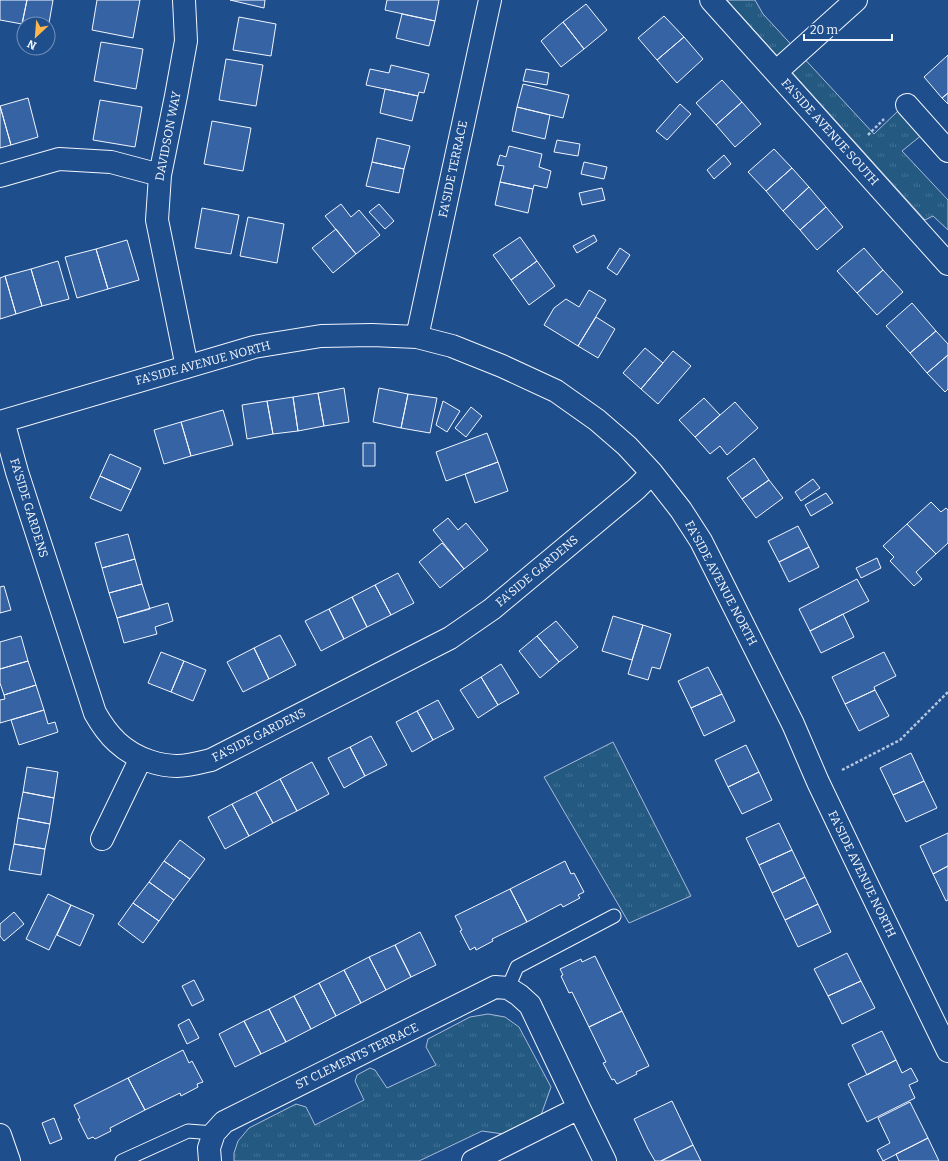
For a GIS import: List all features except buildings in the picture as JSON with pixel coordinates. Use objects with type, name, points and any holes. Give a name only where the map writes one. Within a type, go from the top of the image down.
[{"type":"street","name":"DAVIDSON WAY","points":[[184,0],[186,41],[160,175],[157,220],[187,366]]},
{"type":"street","name":"FA'SIDE TERRACE","points":[[417,337],[490,0]]},
{"type":"street","name":"FA'SIDE AVENUE SOUTH","points":[[711,0],[948,264]]},
{"type":"street","points":[[776,72],[856,0]]},
{"type":"street","points":[[907,105],[948,151]]},
{"type":"street","points":[[0,176],[59,159],[111,162],[160,175]]},
{"type":"street","name":"FA'SIDE AVENUE NORTH","points":[[1,421],[254,347],[321,336],[372,335],[417,337],[452,346],[502,366],[556,391],[597,420],[627,446],[652,473],[681,510],[701,541],[793,724],[818,782],[948,1050]]},
{"type":"street","name":"FA'SIDE GARDENS","points":[[1,421],[95,713],[103,727],[114,740],[126,750],[141,758],[158,764],[176,766],[193,765],[210,760],[450,638],[492,609],[636,489],[652,473]]},
{"type":"street","points":[[102,839],[141,758]]},
{"type":"street","name":"ST CLEMENTS TERRACE","points":[[211,1147],[224,1122],[495,987],[514,992]]},
{"type":"street","points":[[514,992],[530,1005],[605,1161]]},
{"type":"street","points":[[473,1161],[579,1108]]},
{"type":"street","points":[[0,1135],[9,1161]]},
{"type":"lane","points":[[514,992],[517,967],[614,916]]},
{"type":"lane","points":[[122,1161],[188,1131],[211,1147]]},
{"type":"path","points":[[848,153],[899,105],[907,105]]},
{"type":"path","points":[[818,782],[900,740],[948,692]]},
{"type":"green space","points":[[727,0],[755,0],[763,14],[874,134],[900,109],[923,134],[902,151],[948,200],[948,230],[933,216],[925,220]]},
{"type":"green space","points":[[613,742],[691,896],[629,923],[544,777]]},
{"type":"green space","points":[[488,1014],[505,1017],[519,1027],[551,1087],[541,1115],[503,1134],[482,1131],[419,1161],[234,1161],[234,1153],[238,1141],[249,1128],[296,1104],[306,1107],[315,1125],[364,1100],[355,1081],[357,1075],[370,1068],[375,1070],[387,1088],[436,1065],[426,1047],[428,1039],[470,1017]]}]
